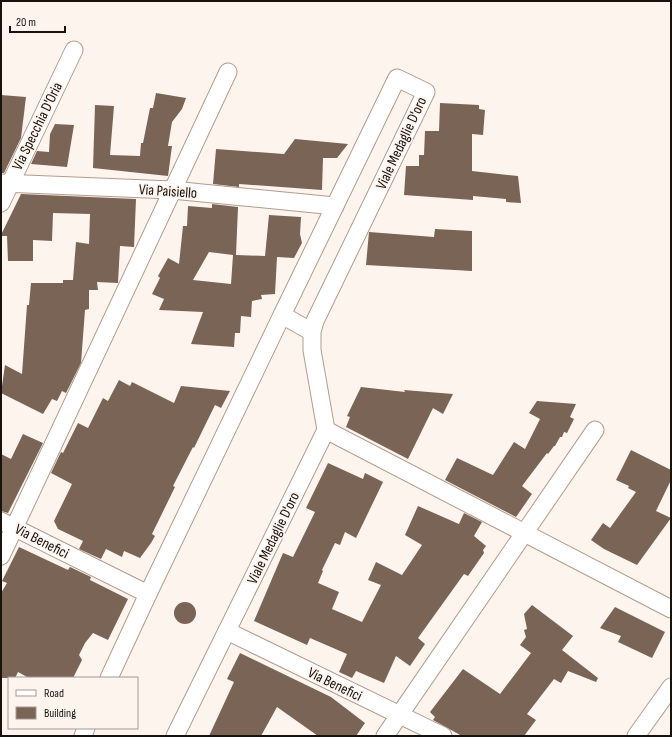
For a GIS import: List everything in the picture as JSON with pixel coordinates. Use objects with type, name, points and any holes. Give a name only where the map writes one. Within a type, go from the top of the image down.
[{"type":"street","name":"Via Specchia D'Oria","points":[[1,203],[6,183],[74,50]]},
{"type":"street","points":[[1,556],[8,524],[172,190],[228,72]]},
{"type":"street","name":"Viale Medaglie D'oro","points":[[110,677],[148,594],[397,78],[426,92],[315,321],[312,332],[312,350],[326,430],[175,736]]},
{"type":"street","name":"Via Paisiello","points":[[6,183],[172,190],[335,206]]},
{"type":"street","points":[[282,315],[312,332]]},
{"type":"street","points":[[326,430],[671,609]]},
{"type":"street","points":[[385,736],[594,430]]},
{"type":"street","name":"Via Benefici","points":[[8,524],[148,594]]},
{"type":"street","name":"Via Benefici","points":[[227,631],[443,736]]},
{"type":"street","points":[[636,736],[671,687]]},
{"type":"building","points":[[156,93],[186,98],[182,109],[172,122],[168,146],[172,146],[168,176],[93,168],[95,105],[114,106],[110,155],[140,156],[141,143],[143,143],[150,108],[153,108]]},
{"type":"building","points":[[1,95],[26,97],[21,138],[4,173],[1,173]]},
{"type":"building","points":[[440,103],[479,105],[479,109],[485,110],[483,135],[472,134],[472,171],[518,176],[521,203],[506,202],[506,199],[473,196],[473,200],[404,195],[406,166],[419,166],[419,155],[424,155],[425,131],[439,131]]},
{"type":"building","points":[[55,124],[74,125],[67,167],[31,164],[37,151],[49,152],[50,134]]},
{"type":"building","points":[[295,139],[348,144],[337,158],[323,158],[322,190],[239,184],[239,187],[213,184],[216,149],[284,154]]},
{"type":"building","points":[[21,194],[136,199],[134,247],[120,246],[118,283],[97,282],[98,290],[89,290],[89,309],[85,310],[81,363],[66,393],[62,391],[57,401],[52,399],[43,414],[1,393],[5,365],[22,374],[27,305],[29,305],[31,283],[63,283],[63,280],[73,280],[76,242],[89,244],[90,214],[53,213],[52,241],[33,240],[33,261],[8,261],[7,236],[1,235]]},
{"type":"building","points":[[212,204],[238,207],[236,255],[265,256],[269,215],[301,217],[300,234],[302,243],[294,258],[277,257],[275,294],[261,295],[262,299],[252,301],[251,317],[241,316],[240,333],[235,333],[234,347],[191,344],[203,312],[159,310],[164,299],[152,294],[160,278],[158,276],[168,258],[179,264],[183,226],[187,226],[188,206],[212,208]],"holes":[[[209,252],[233,255],[231,284],[193,280]]]},
{"type":"building","points":[[435,229],[472,231],[472,271],[366,265],[369,232],[434,237]]},
{"type":"building","points":[[119,380],[130,386],[132,382],[174,403],[181,386],[230,391],[221,408],[215,405],[173,486],[175,487],[152,534],[155,536],[140,558],[124,551],[122,557],[106,549],[101,559],[79,549],[83,541],[58,529],[54,521],[72,484],[51,473],[78,423],[88,428],[103,398],[108,401]]},
{"type":"building","points":[[361,387],[405,392],[404,390],[453,394],[443,414],[433,408],[408,459],[346,427],[350,417],[347,416]]},
{"type":"building","points":[[537,401],[576,404],[570,417],[574,419],[567,433],[564,432],[555,446],[548,454],[547,453],[522,486],[532,494],[516,517],[445,480],[457,458],[493,475],[514,442],[525,449],[540,419],[529,413]]},
{"type":"building","points":[[23,434],[43,443],[8,513],[1,511],[1,454],[11,459]]},
{"type":"building","points":[[631,450],[671,470],[671,480],[656,511],[671,518],[637,565],[604,549],[591,540],[603,523],[610,528],[636,492],[628,488],[629,486],[616,480]]},
{"type":"building","points":[[328,463],[363,479],[365,473],[383,482],[356,538],[345,532],[340,545],[335,543],[322,570],[323,571],[318,583],[339,592],[332,609],[362,622],[381,585],[368,580],[376,562],[402,575],[422,545],[405,535],[418,506],[459,524],[464,513],[482,522],[474,536],[486,546],[483,550],[484,553],[468,576],[464,574],[418,638],[425,644],[410,666],[396,656],[384,683],[356,671],[352,678],[339,672],[347,654],[310,638],[307,645],[254,621],[283,553],[293,557],[315,512],[306,508]]},
{"type":"building","points":[[19,547],[68,570],[70,567],[91,577],[90,580],[128,599],[108,640],[93,633],[85,643],[79,655],[82,660],[74,677],[27,677],[18,672],[16,677],[1,678],[1,593],[7,583],[2,581]]},
{"type":"building","points":[[185,602],[193,605],[196,613],[193,621],[185,624],[177,621],[174,613],[177,605]]},
{"type":"building","points":[[532,605],[573,636],[562,650],[598,678],[596,682],[568,671],[561,683],[554,679],[527,714],[536,720],[524,736],[462,736],[433,720],[435,717],[430,712],[463,669],[500,694],[531,653],[520,645],[526,637],[524,630],[527,629],[524,614]]},
{"type":"building","points":[[615,607],[665,632],[652,658],[618,642],[621,636],[600,628]]},
{"type":"building","points":[[240,653],[331,697],[365,723],[356,736],[318,736],[277,707],[261,736],[209,736],[234,682],[227,679]]}]
